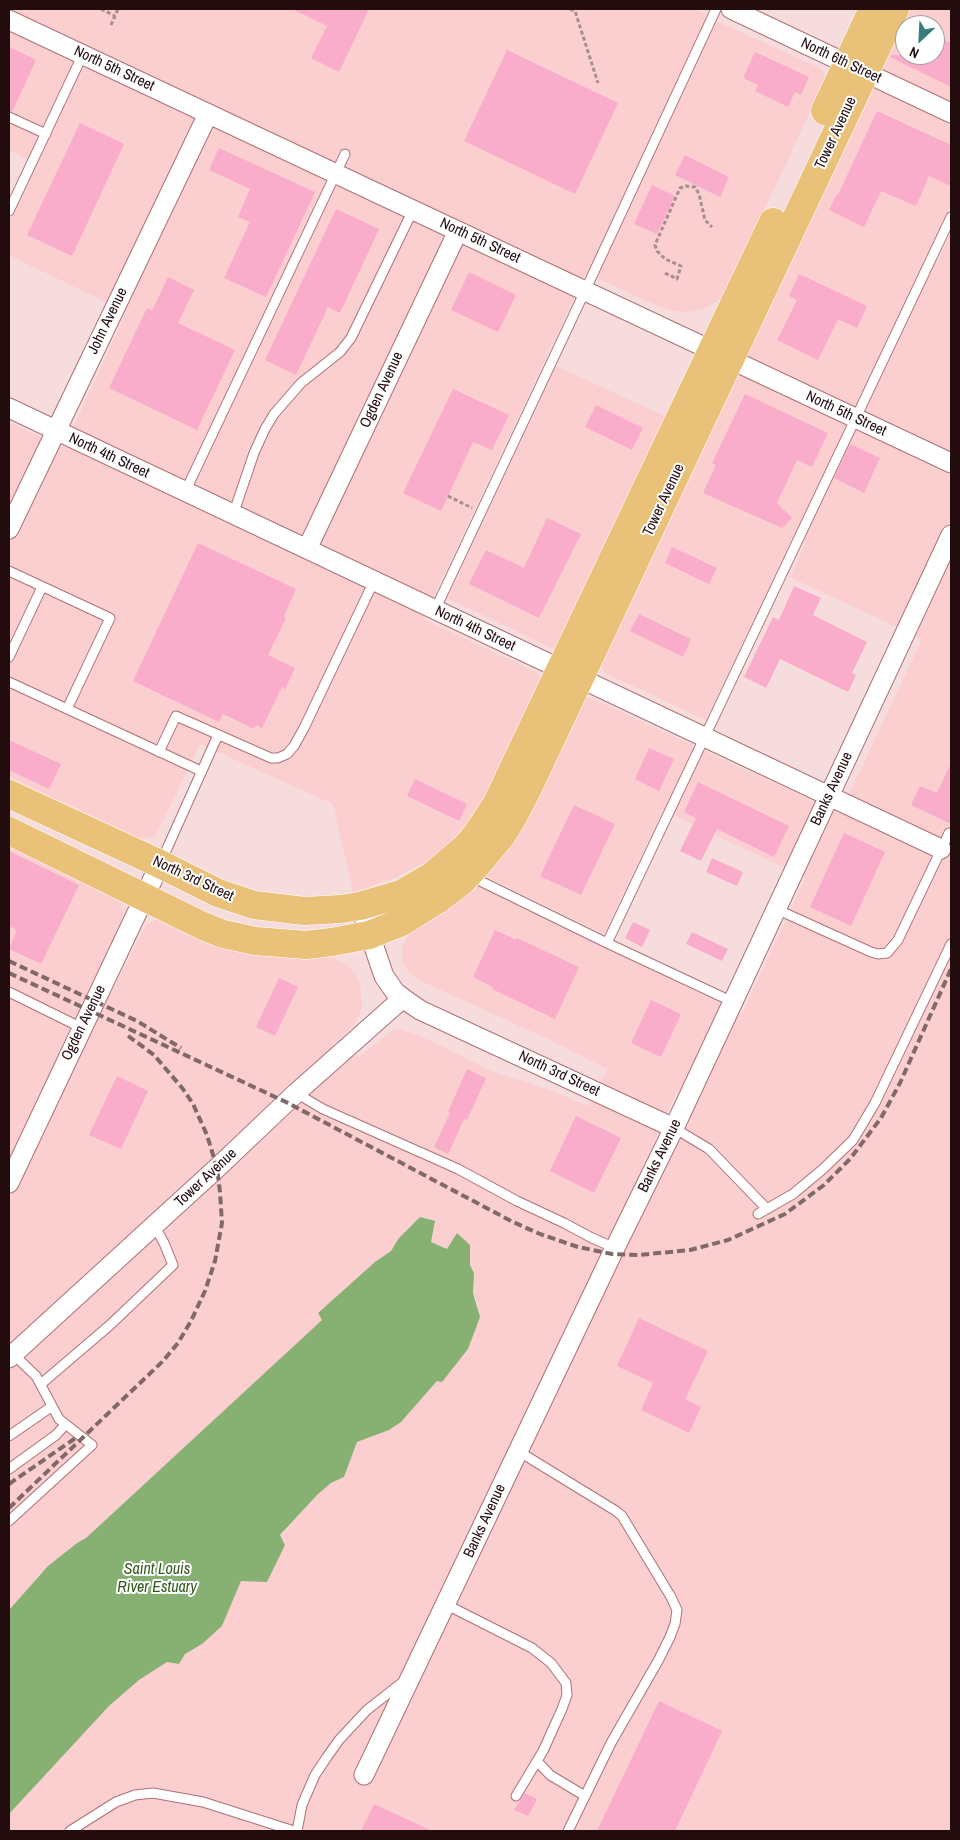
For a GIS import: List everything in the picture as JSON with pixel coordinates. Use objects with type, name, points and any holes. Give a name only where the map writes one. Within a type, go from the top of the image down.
[{"type":"main road","name":"Tower Avenue","points":[[856,68],[873,9]]},
{"type":"main road","name":"Tower Avenue","points":[[369,935],[402,922],[430,904],[468,875],[490,850],[513,817],[570,674],[856,68],[895,9]]},
{"type":"main road","name":"Tower Avenue","points":[[360,906],[391,898],[418,885],[450,862],[477,834],[570,674]]},
{"type":"main road","name":"North 3rd Street","points":[[9,794],[218,893],[254,905],[304,910],[332,910],[360,906]]},
{"type":"main road","points":[[9,831],[215,931],[255,942],[306,944],[332,942],[369,935]]},
{"type":"street","name":"North 6th Street","points":[[731,9],[951,113]]},
{"type":"street","name":"North 5th Street","points":[[9,20],[951,463]]},
{"type":"street","name":"John Avenue","points":[[9,530],[208,114]]},
{"type":"street","name":"Ogden Avenue","points":[[307,549],[458,231]]},
{"type":"street","name":"North 4th Street","points":[[9,408],[828,796],[945,841]]},
{"type":"street","name":"Banks Avenue","points":[[364,1774],[674,1128],[951,535]]},
{"type":"street","name":"Ogden Avenue","points":[[9,1183],[160,864]]},
{"type":"street","name":"North 3rd Street","points":[[360,906],[384,976],[395,992],[403,998],[420,1010],[674,1128]]},
{"type":"street","name":"Tower Avenue","points":[[11,1356],[296,1093],[403,998]]},
{"type":"lane","points":[[435,610],[586,291],[716,9]]},
{"type":"lane","points":[[9,210],[83,54]]},
{"type":"lane","points":[[9,117],[46,134]]},
{"type":"lane","points":[[185,492],[345,154]]},
{"type":"lane","points":[[233,515],[254,453],[265,429],[274,414],[301,383],[340,352],[351,338],[414,210]]},
{"type":"lane","points":[[607,943],[951,218]]},
{"type":"lane","points":[[9,571],[110,618],[67,709]]},
{"type":"lane","points":[[159,752],[176,716],[271,758],[281,757],[291,750],[304,728],[374,581]]},
{"type":"lane","points":[[9,657],[42,587]]},
{"type":"lane","points":[[9,682],[202,771]]},
{"type":"lane","points":[[160,864],[218,735]]},
{"type":"lane","points":[[776,909],[871,952],[878,954],[887,953],[898,940],[945,841]]},
{"type":"lane","points":[[468,875],[733,1002]]},
{"type":"lane","points":[[758,1214],[793,1194],[840,1154],[856,1135],[875,1103],[951,944]]},
{"type":"lane","points":[[9,992],[82,1028]]},
{"type":"lane","points":[[296,1093],[323,1109],[458,1170],[517,1201],[615,1248]]},
{"type":"lane","points":[[674,1128],[709,1149],[767,1209]]},
{"type":"lane","points":[[41,1384],[110,1325],[173,1264],[154,1225]]},
{"type":"lane","points":[[9,1521],[92,1445],[59,1419],[32,1371],[11,1356]]},
{"type":"lane","points":[[9,1436],[51,1407]]},
{"type":"lane","points":[[9,1469],[56,1435],[65,1425]]},
{"type":"lane","points":[[518,1450],[622,1516],[677,1610],[675,1624],[666,1645],[623,1721],[568,1831]]},
{"type":"lane","points":[[445,1604],[532,1648],[551,1663],[561,1675],[567,1688],[565,1702],[537,1761],[516,1796]]},
{"type":"lane","points":[[70,1831],[116,1802],[135,1795],[153,1794],[203,1802],[295,1831],[302,1805],[315,1775],[339,1740],[368,1710],[411,1676]]},
{"type":"lane","points":[[537,1761],[550,1774],[585,1796]]},
{"type":"path","points":[[101,9],[115,16]]},
{"type":"path","points":[[111,25],[118,9]]},
{"type":"path","points":[[570,9],[575,11],[598,83]]},
{"type":"path","points":[[665,273],[677,279],[681,266],[665,259],[657,251],[655,244],[680,188],[686,186],[694,187],[699,194],[705,220],[712,227]]},
{"type":"path","points":[[448,496],[480,512]]},
{"type":"shaded area","points":[[9,9],[694,9],[705,16],[704,26],[688,59],[696,63],[716,21],[818,67],[824,72],[823,84],[727,290],[721,299],[706,308],[689,312],[673,311],[586,273],[423,619],[536,672],[541,678],[541,683],[490,787],[468,823],[432,859],[397,877],[353,892],[333,804],[200,744],[155,837],[139,838],[9,777],[9,422],[64,448],[126,312],[9,255],[9,222],[36,163],[9,150]]},
{"type":"shaded area","points":[[910,9],[951,9],[951,204],[926,259],[937,263],[951,232],[951,1831],[9,1831],[9,1814],[109,1706],[139,1680],[167,1662],[179,1664],[185,1654],[202,1644],[222,1626],[241,1580],[318,1494],[331,1483],[344,1477],[357,1442],[389,1430],[437,1381],[442,1381],[468,1350],[477,1302],[473,1293],[474,1273],[470,1265],[470,1245],[447,1249],[431,1242],[412,1223],[391,1251],[375,1262],[318,1313],[322,1320],[86,1538],[48,1566],[9,1610],[9,842],[120,900],[123,915],[91,988],[110,996],[141,934],[147,925],[154,920],[164,919],[316,956],[333,958],[345,963],[355,973],[360,984],[362,1002],[360,1013],[354,1025],[332,1045],[359,1057],[393,1030],[400,1029],[429,1040],[494,1072],[552,1091],[588,1106],[607,1069],[546,1038],[419,980],[403,964],[402,947],[411,931],[451,908],[478,885],[742,1014],[805,878],[663,810],[604,934],[485,876],[582,702],[586,698],[591,698],[840,814],[922,639],[790,577],[806,543],[793,538],[706,720],[605,673],[600,664],[895,41],[895,65],[945,65],[945,15],[907,15]],"holes":[[[677,1091],[698,1100],[673,1147],[618,1223]]]},
{"type":"shaded area","points":[[556,366],[667,417],[556,648],[551,648],[447,598]]},
{"type":"water","name":"Saint Louis River Estuary","points":[[420,1217],[435,1221],[431,1242],[447,1249],[457,1233],[470,1245],[470,1265],[474,1273],[473,1293],[480,1317],[468,1349],[442,1382],[437,1381],[401,1422],[389,1430],[357,1442],[344,1477],[331,1483],[318,1494],[280,1535],[285,1545],[267,1582],[241,1581],[222,1626],[202,1644],[185,1654],[179,1664],[167,1662],[139,1680],[109,1706],[9,1814],[9,1610],[48,1566],[86,1538],[322,1320],[318,1313],[375,1262],[391,1251],[399,1238]]},
{"type":"building","points":[[292,9],[369,9],[339,72],[311,58],[327,26]]},
{"type":"building","points":[[945,40],[951,43],[951,87],[906,65],[945,65]]},
{"type":"building","points":[[9,47],[36,60],[12,112],[9,111]]},
{"type":"building","points":[[507,50],[618,103],[575,194],[464,141]]},
{"type":"building","points":[[755,52],[809,77],[801,95],[795,92],[788,107],[755,91],[758,85],[743,78]]},
{"type":"building","points":[[877,111],[951,145],[951,186],[929,176],[916,206],[881,191],[864,227],[829,210],[838,195]]},
{"type":"building","points":[[80,123],[124,144],[72,256],[27,235]]},
{"type":"building","points":[[219,148],[315,192],[266,297],[224,278],[250,222],[238,217],[250,189],[209,170]]},
{"type":"building","points":[[685,155],[729,177],[720,197],[675,175]]},
{"type":"building","points":[[652,185],[675,196],[657,234],[634,224]]},
{"type":"building","points":[[336,209],[379,229],[340,313],[328,307],[296,375],[265,360]]},
{"type":"building","points":[[469,272],[516,295],[498,332],[451,310]]},
{"type":"building","points":[[799,274],[867,306],[857,328],[838,319],[818,360],[777,340],[797,300],[789,296]]},
{"type":"building","points":[[168,277],[194,290],[178,323],[235,350],[197,430],[109,388],[147,308],[152,311]]},
{"type":"building","points":[[453,389],[509,415],[492,450],[473,442],[441,511],[403,493]]},
{"type":"building","points":[[745,394],[828,433],[812,467],[797,460],[777,503],[792,518],[782,528],[703,493],[716,465],[712,463]]},
{"type":"building","points":[[596,405],[643,428],[632,450],[585,427]]},
{"type":"building","points":[[850,444],[880,458],[864,493],[834,478]]},
{"type":"building","points":[[547,518],[581,534],[539,618],[469,584],[486,550],[524,568]]},
{"type":"building","points":[[198,543],[296,589],[284,616],[286,618],[268,655],[295,668],[285,689],[282,687],[262,728],[256,725],[254,729],[223,714],[219,722],[133,681]]},
{"type":"building","points":[[672,547],[717,568],[709,584],[665,563]]},
{"type":"building","points":[[794,586],[821,598],[813,615],[867,642],[852,673],[856,675],[848,692],[780,659],[766,688],[744,677],[773,617],[779,620]]},
{"type":"building","points":[[639,614],[691,639],[683,657],[630,631]]},
{"type":"building","points":[[9,740],[61,764],[49,789],[9,770]]},
{"type":"building","points":[[649,748],[674,759],[659,791],[635,779]]},
{"type":"building","points":[[951,763],[951,824],[911,805],[920,786],[937,793]]},
{"type":"building","points":[[415,779],[467,804],[459,821],[407,796]]},
{"type":"building","points":[[698,782],[789,826],[774,857],[717,829],[701,861],[680,851],[696,818],[684,812]]},
{"type":"building","points":[[574,805],[615,824],[581,895],[540,876]]},
{"type":"building","points":[[844,833],[885,852],[851,926],[810,907]]},
{"type":"building","points":[[9,851],[79,885],[41,964],[9,949],[17,930],[9,926]]},
{"type":"building","points":[[712,858],[743,872],[737,886],[706,872]]},
{"type":"building","points":[[633,922],[650,930],[642,947],[625,938]]},
{"type":"building","points":[[495,930],[516,940],[517,938],[579,967],[555,1019],[492,989],[493,987],[473,977]]},
{"type":"building","points":[[692,932],[728,949],[722,961],[686,944]]},
{"type":"building","points":[[279,978],[298,987],[275,1036],[256,1027]]},
{"type":"building","points":[[651,1000],[681,1014],[661,1057],[631,1043]]},
{"type":"building","points":[[467,1069],[486,1078],[467,1120],[464,1119],[448,1154],[434,1147]]},
{"type":"building","points":[[117,1076],[148,1091],[121,1149],[89,1135]]},
{"type":"building","points":[[576,1116],[621,1138],[594,1193],[550,1171]]},
{"type":"building","points":[[639,1318],[708,1351],[685,1399],[701,1407],[689,1433],[641,1410],[653,1383],[617,1366]]},
{"type":"building","points":[[659,1701],[722,1731],[675,1831],[597,1831]]},
{"type":"building","points":[[525,1793],[537,1799],[528,1816],[514,1810]]},
{"type":"building","points":[[374,1804],[432,1831],[361,1831]]},
{"type":"railway","points":[[9,961],[137,1021],[181,1048]]},
{"type":"railway","points":[[9,973],[286,1102],[513,1222],[540,1234],[578,1247],[612,1254],[639,1255],[690,1250],[728,1240],[785,1214],[824,1185],[850,1159],[881,1118],[900,1083],[951,969]]},
{"type":"railway","points":[[9,1508],[163,1361],[178,1343],[191,1321],[205,1291],[215,1261],[222,1223],[217,1168],[207,1135],[193,1104],[183,1089],[154,1055],[127,1035]]},
{"type":"railway","points":[[9,1484],[77,1437]]}]
